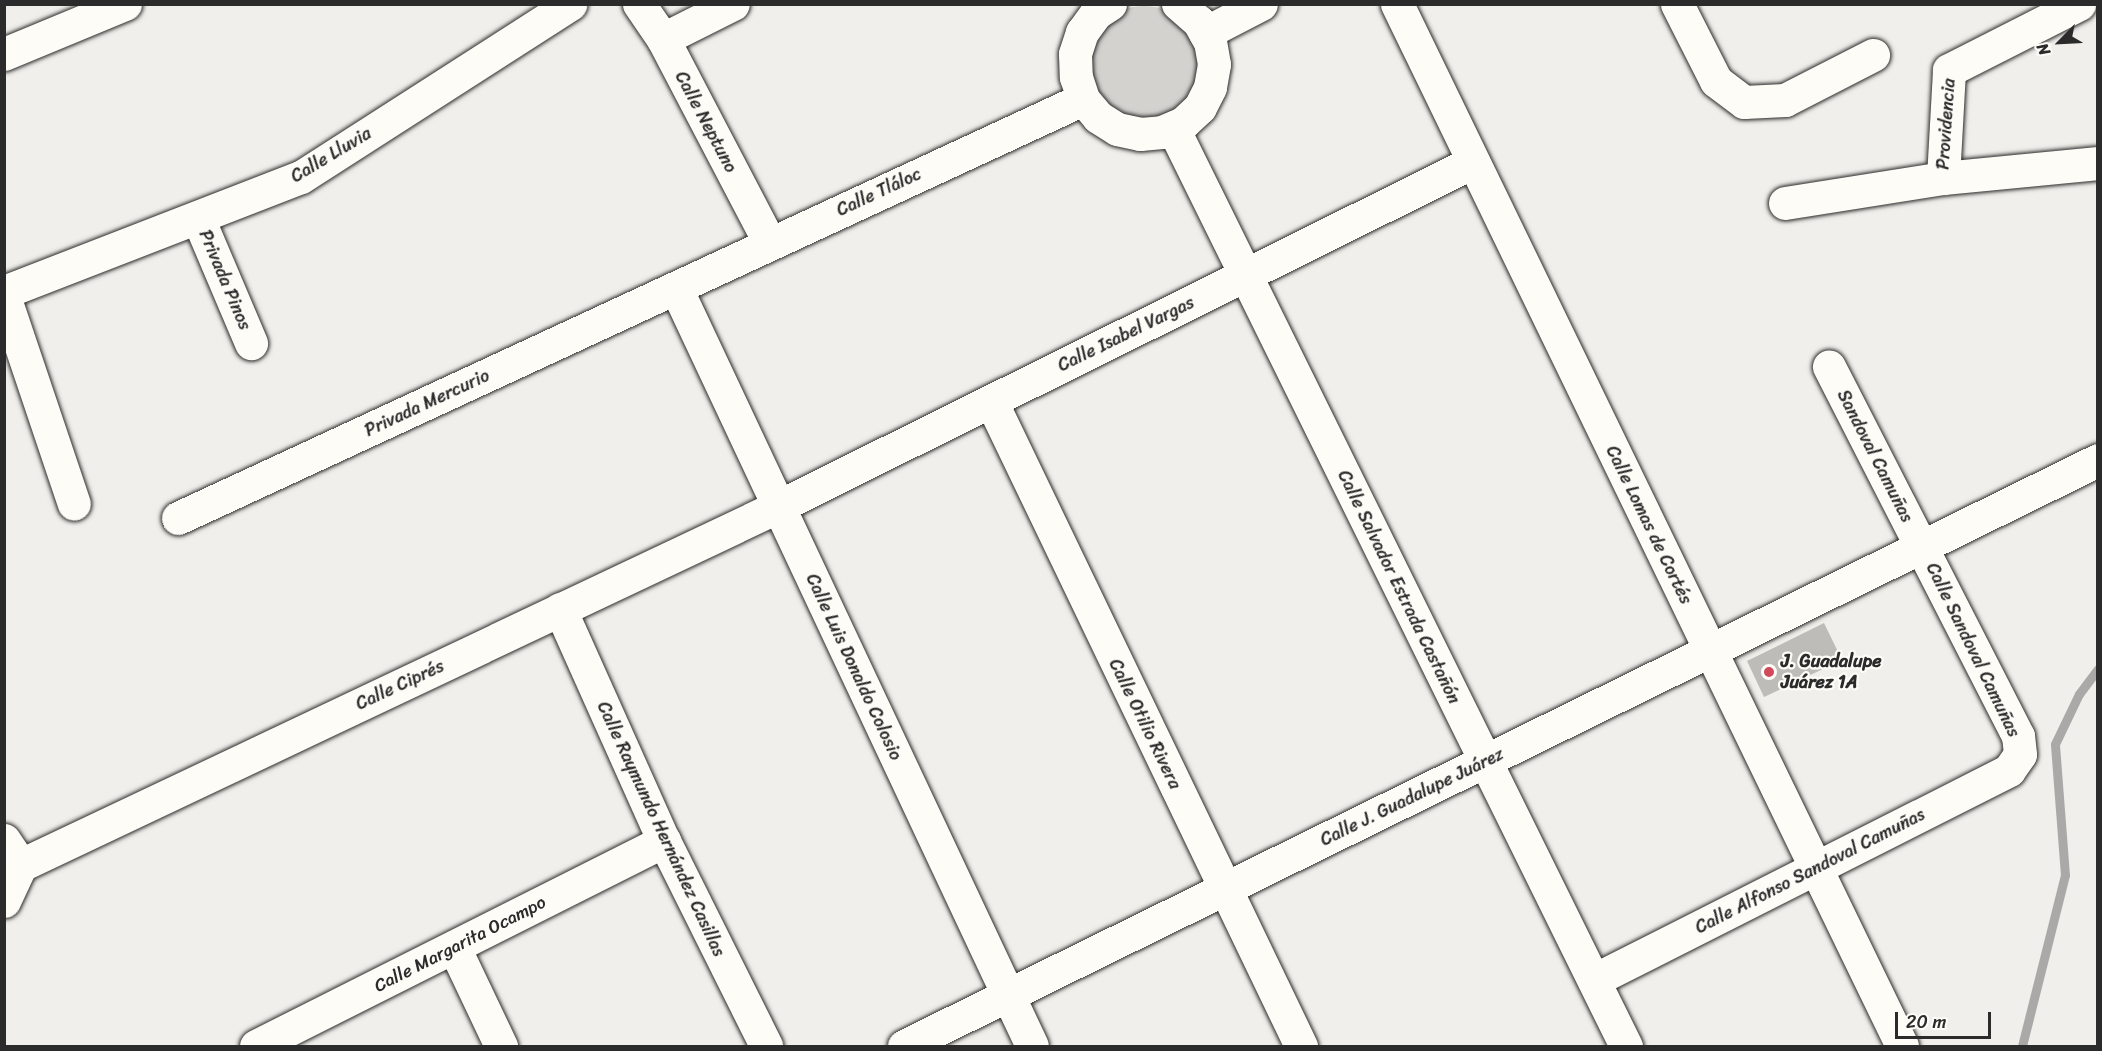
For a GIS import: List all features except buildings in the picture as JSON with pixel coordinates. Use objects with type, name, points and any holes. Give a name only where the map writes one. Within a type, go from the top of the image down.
[{"type":"street","points":[[4,54],[125,4]]},
{"type":"street","name":"Calle Lluvia","points":[[4,294],[301,177],[570,4]]},
{"type":"street","name":"Calle Neptuno","points":[[639,4],[663,39],[769,242]]},
{"type":"street","points":[[663,39],[733,4]]},
{"type":"street","points":[[1110,4],[1096,13],[1082,32],[1075,54],[1076,77],[1083,99],[1098,117],[1117,129],[1140,134],[1162,132],[1183,123],[1200,107],[1210,87],[1214,64],[1210,42],[1199,22],[1178,4]]},
{"type":"street","points":[[1205,33],[1261,4]]},
{"type":"street","name":"Calle Lomas de Cortés","points":[[1397,4],[1902,1047]]},
{"type":"street","points":[[1677,4],[1716,81],[1744,102],[1785,100],[1873,55]]},
{"type":"street","name":"Providencia","points":[[1942,178],[1949,70],[2079,4]]},
{"type":"street","name":"Calle Tláloc","points":[[676,288],[769,242],[1083,99]]},
{"type":"street","name":"Calle Salvador Estrada Castañón","points":[[1173,128],[1626,1047]]},
{"type":"street","name":"Calle Isabel Vargas","points":[[779,506],[1473,162]]},
{"type":"street","name":"Providencia","points":[[1785,203],[1942,178],[2097,163]]},
{"type":"street","name":"Privada Pinos","points":[[198,218],[251,343]]},
{"type":"street","name":"Calle Luis Donaldo Colosio","points":[[676,288],[1006,996],[1032,1047]]},
{"type":"street","name":"Privada Mercurio","points":[[178,518],[676,288]]},
{"type":"street","points":[[4,294],[74,504]]},
{"type":"street","name":"Sandoval Camuñas","points":[[1829,366],[1921,546]]},
{"type":"street","name":"Calle Otilio Rivera","points":[[991,401],[1300,1047]]},
{"type":"street","name":"Calle J. Guadalupe Juárez","points":[[904,1047],[2097,460]]},
{"type":"street","name":"Calle Ciprés","points":[[13,853],[560,609],[779,506]]},
{"type":"street","name":"Calle Sandoval Camuñas","points":[[1921,546],[2018,736],[2020,754]]},
{"type":"street","name":"Calle Raymundo Hernández Casillas","points":[[560,609],[664,841],[766,1047]]},
{"type":"street","name":"Calle Alfonso Sandoval Camuñas","points":[[1594,980],[2009,770],[2020,754]]},
{"type":"street","name":"Calle Margarita Ocampo","points":[[256,1047],[664,841]]},
{"type":"street","points":[[4,901],[13,853]]},
{"type":"street","points":[[454,947],[501,1047]]},
{"type":"shaded area","points":[[1144,6],[1166,10],[1184,22],[1196,40],[1200,62],[1196,84],[1184,102],[1166,114],[1144,118],[1122,114],[1104,102],[1092,84],[1088,62],[1092,40],[1104,22],[1122,10]]},
{"type":"waterway","points":[[2022,1046],[2065,875],[2055,744],[2079,694],[2098,669]]},
{"type":"place","name":"J. Guadalupe Juárez 1A","points":[[1769,672]]}]
